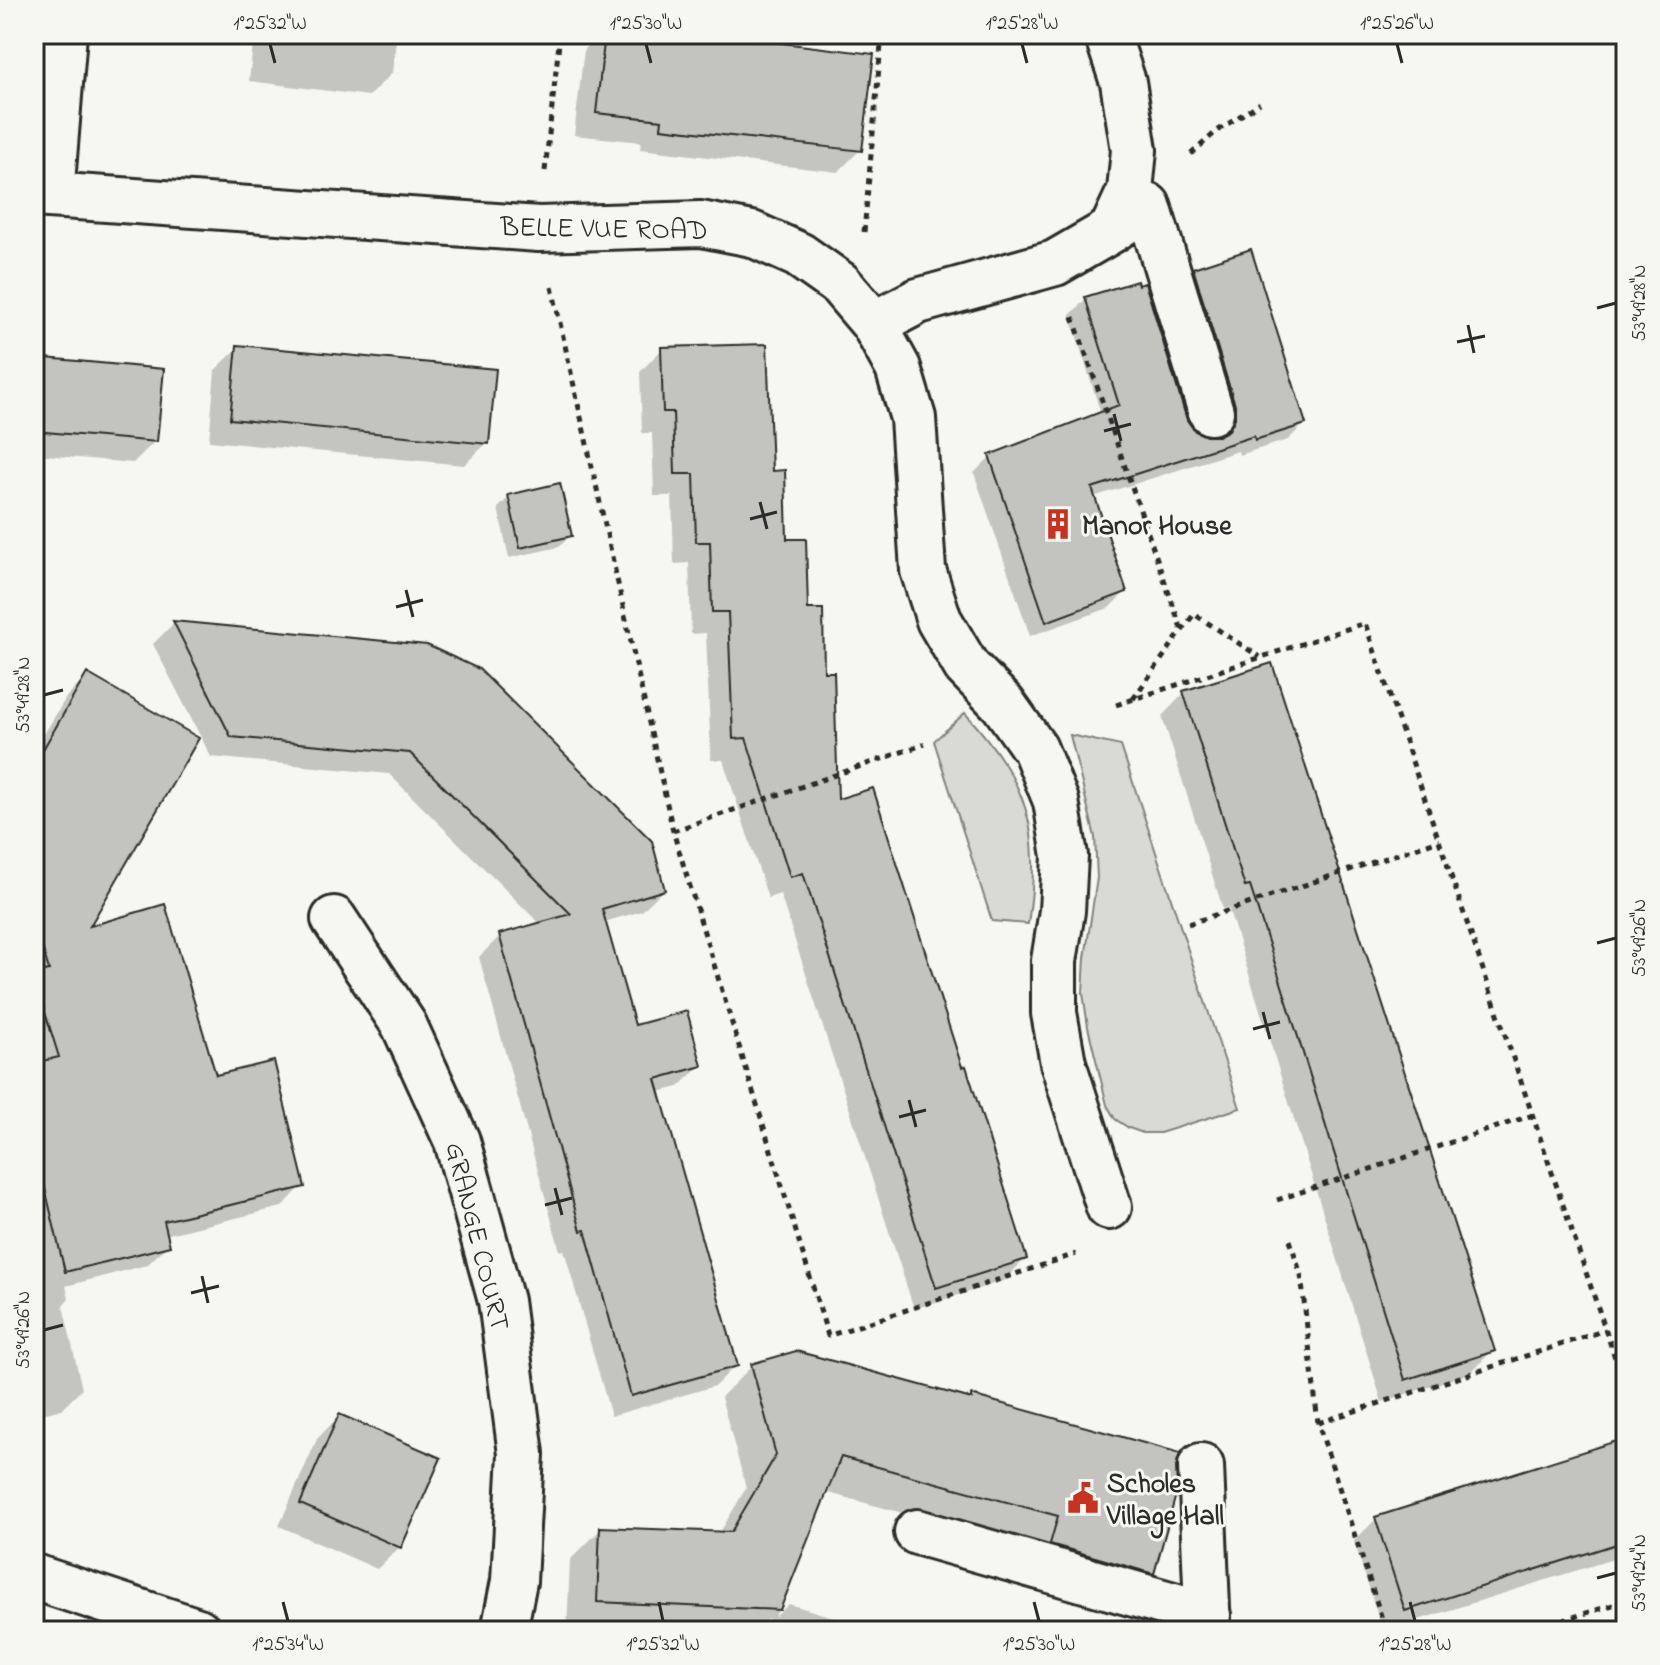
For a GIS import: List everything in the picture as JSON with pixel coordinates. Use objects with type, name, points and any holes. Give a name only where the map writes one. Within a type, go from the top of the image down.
[{"type":"street","points":[[42,195],[64,34]]},
{"type":"street","points":[[1107,34],[1123,82],[1134,150],[1130,191],[1112,230]]},
{"type":"street","name":"BELLE VUE ROAD","points":[[42,195],[539,229],[701,224],[752,234],[799,255],[840,284],[865,314],[898,368],[913,418],[923,570],[939,620],[966,666],[1003,704],[1035,749],[1056,801],[1065,856],[1062,911],[1054,961],[1054,1013],[1063,1063],[1109,1207]]},
{"type":"street","points":[[865,314],[1055,263],[1148,206],[1211,412]]},
{"type":"street","name":"GRANGE COURT","points":[[334,919],[404,1025],[457,1141],[501,1301],[521,1454],[514,1581],[504,1631]]},
{"type":"street","points":[[917,1532],[1208,1623],[1201,1466]]},
{"type":"street","points":[[34,1577],[198,1631]]},
{"type":"path","points":[[560,34],[539,229],[673,831],[828,1336],[1078,1254]]},
{"type":"path","points":[[865,314],[882,34]]},
{"type":"path","points":[[1055,263],[1182,631]]},
{"type":"path","points":[[1133,699],[1194,614],[1261,657]]},
{"type":"path","points":[[1116,705],[1365,623],[1626,1390]]},
{"type":"path","points":[[673,831],[925,744]]},
{"type":"path","points":[[1188,924],[1439,840]]},
{"type":"path","points":[[1277,1200],[1533,1115]]},
{"type":"path","points":[[1290,1240],[1301,1275],[1318,1423],[1386,1631]]},
{"type":"path","points":[[1318,1423],[1606,1330]]},
{"type":"path","points":[[1527,1631],[1626,1601]]},
{"type":"shaded area","points":[[965,713],[1004,763],[1026,810],[1033,861],[1028,924],[992,921],[934,741]]},
{"type":"shaded area","points":[[1070,735],[1121,746],[1240,1108],[1160,1133],[1143,1133],[1115,1119],[1107,1105],[1083,993],[1097,878],[1095,837]]},
{"type":"building","points":[[605,34],[706,34],[874,54],[862,151],[661,128],[662,120],[596,113]]},
{"type":"building","points":[[1251,249],[1306,424],[1255,440],[1254,436],[1092,488],[1127,592],[1046,622],[989,455],[1119,405],[1085,297],[1137,281],[1138,285],[1145,283],[1187,420],[1195,431],[1206,436],[1218,436],[1229,430],[1235,418],[1235,405],[1193,268]]},
{"type":"building","points":[[767,344],[772,471],[785,470],[787,539],[806,539],[808,609],[823,609],[824,672],[834,672],[838,799],[873,788],[1027,1259],[936,1288],[803,873],[790,877],[746,738],[733,739],[728,612],[712,612],[710,542],[696,542],[694,474],[675,474],[673,412],[663,412],[661,347]]},
{"type":"building","points":[[237,345],[496,369],[489,444],[230,419]]},
{"type":"building","points":[[34,357],[164,369],[157,442],[34,431]]},
{"type":"building","points":[[560,483],[572,536],[520,548],[508,495]]},
{"type":"building","points":[[173,621],[427,645],[479,669],[652,841],[665,890],[602,909],[635,1025],[687,1011],[702,1066],[656,1079],[738,1366],[631,1396],[585,1230],[581,1231],[499,934],[571,914],[410,753],[231,737]]},
{"type":"building","points":[[1272,663],[1495,1351],[1405,1380],[1250,886],[1245,887],[1183,691]]},
{"type":"building","points":[[87,673],[199,738],[90,926],[165,904],[216,1075],[274,1061],[305,1187],[164,1221],[170,1246],[65,1272],[34,1142],[34,1063],[59,1057],[34,977],[34,973],[49,970],[34,920],[34,765]]},
{"type":"building","points":[[796,1351],[972,1399],[971,1395],[1180,1453],[1176,1467],[1177,1491],[1154,1574],[1050,1544],[1058,1516],[841,1457],[780,1610],[597,1602],[600,1527],[731,1532],[776,1455],[751,1364]]},
{"type":"building","points":[[339,1414],[441,1458],[401,1548],[300,1504]]},
{"type":"building","points":[[1626,1438],[1626,1541],[1405,1611],[1375,1517]]},
{"type":"place","name":"Manor House","points":[[1058,524]]},
{"type":"place","name":"Scholes Village Hall","points":[[1083,1498]]}]
